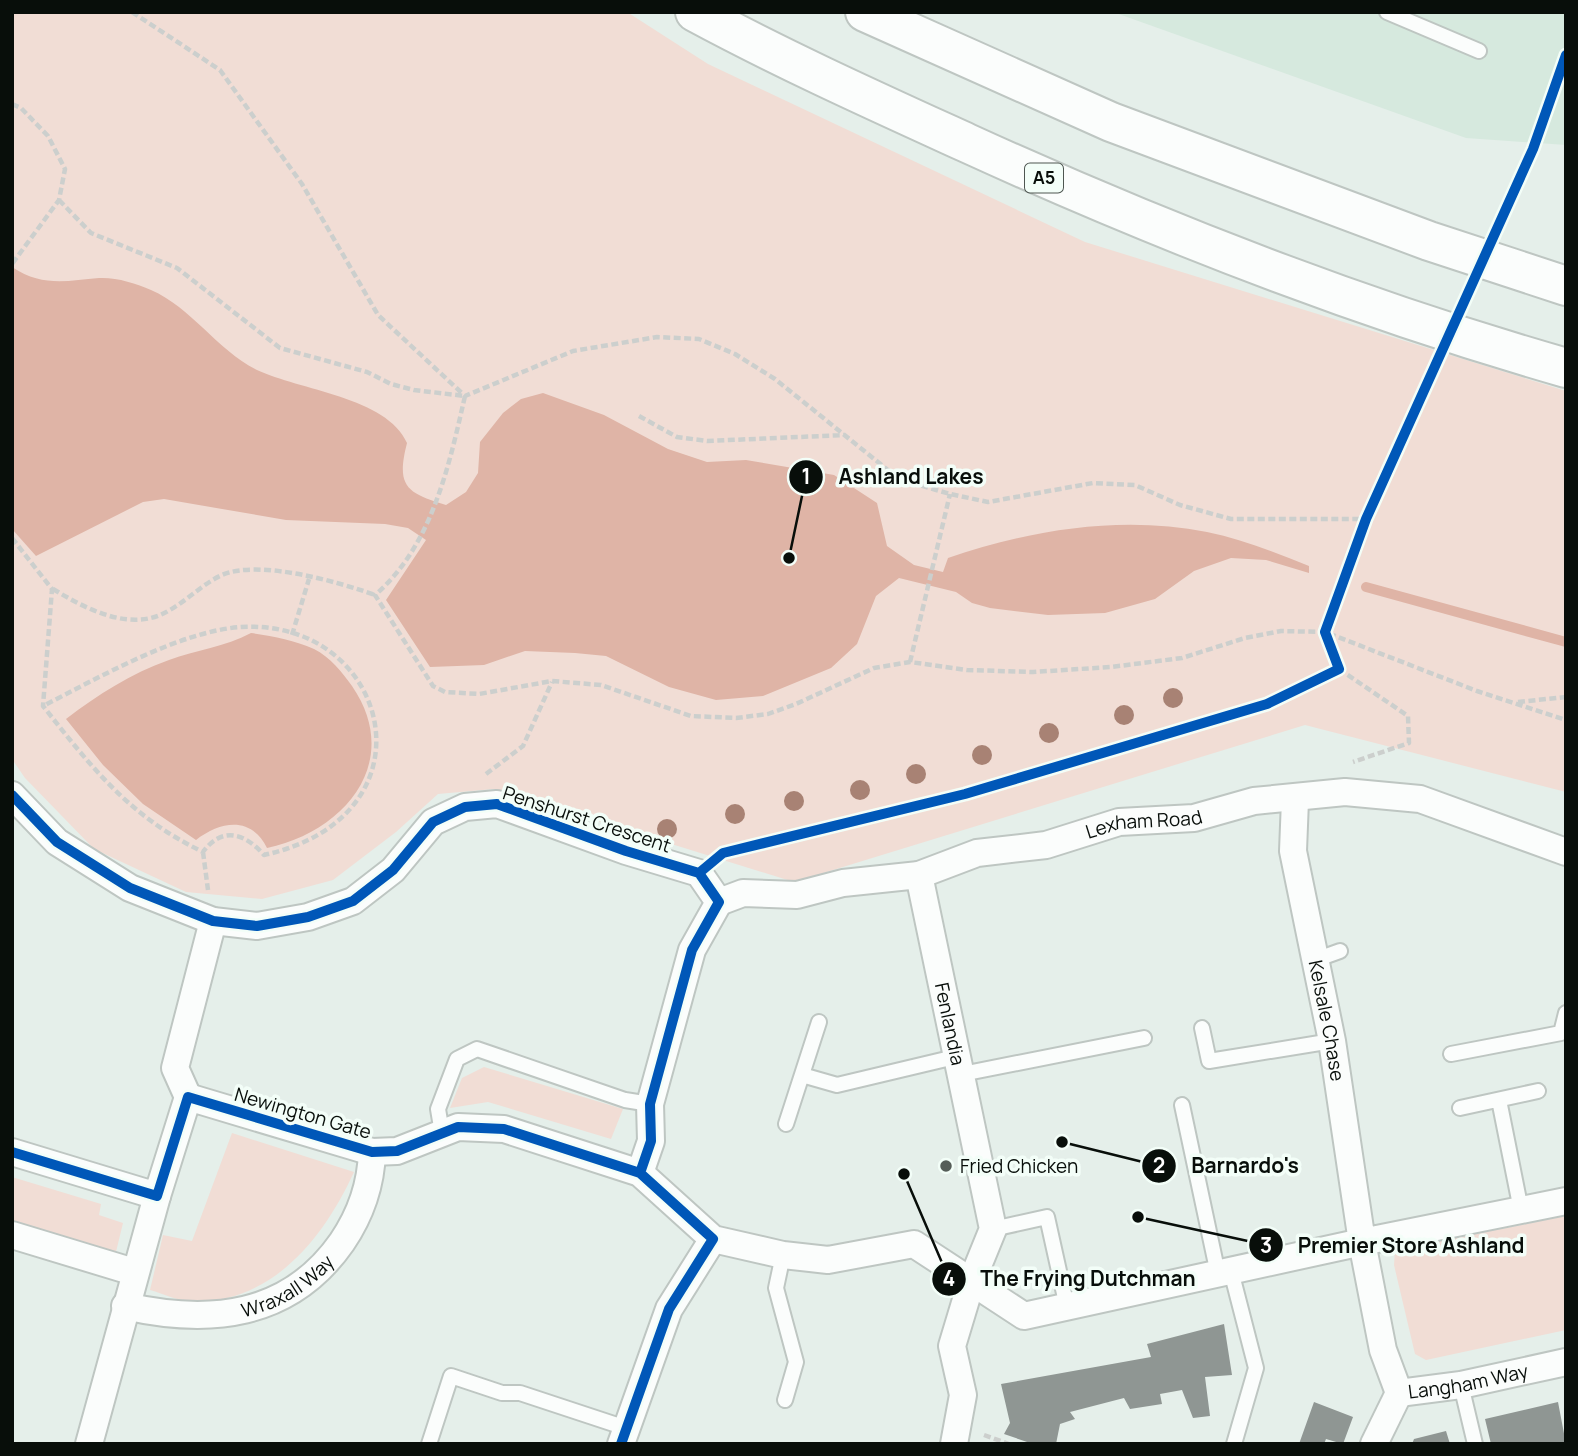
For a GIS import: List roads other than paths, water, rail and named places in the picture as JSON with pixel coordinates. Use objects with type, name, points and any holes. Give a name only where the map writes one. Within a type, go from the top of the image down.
[{"type":"highway","name":"A5","points":[[695,12],[785,61],[1084,196],[1278,275],[1403,319],[1566,368]]},
{"type":"highway","points":[[865,12],[1111,122],[1429,241],[1558,282]]},
{"type":"street","name":"Lexham Road","points":[[719,902],[743,893],[797,895],[843,883],[919,875],[976,853],[1046,845],[1119,822],[1194,818],[1254,801],[1295,800],[1345,792],[1420,799],[1566,852]]},
{"type":"street","name":"Penshurst Crescent","points":[[12,795],[67,849],[130,888],[213,921],[257,926],[308,917],[352,901],[393,870],[433,822],[465,807],[497,804],[626,851],[699,873],[719,902]]},
{"type":"street","name":"Kelsale Chase","points":[[1295,800],[1293,851],[1332,1041],[1362,1242]]},
{"type":"street","name":"Fenlandia","points":[[919,875],[993,1229]]},
{"type":"street","points":[[640,1173],[651,1141],[650,1104],[692,950],[719,902]]},
{"type":"street","points":[[89,1444],[134,1272],[188,1097],[175,1068],[213,921]]},
{"type":"street","name":"Newington Gate","points":[[188,1097],[372,1152],[397,1151],[458,1127],[504,1129],[640,1173],[713,1239],[783,1255],[828,1259],[914,1244],[1024,1316],[1225,1272]]},
{"type":"street","points":[[12,1152],[157,1196]]},
{"type":"street","name":"Wraxall Way","points":[[125,1306],[191,1317],[234,1313],[285,1295],[329,1261],[354,1223],[371,1181],[372,1152]]},
{"type":"street","points":[[1225,1272],[1566,1201]]},
{"type":"street","points":[[954,1444],[963,1395],[952,1346],[971,1283],[993,1229]]},
{"type":"street","points":[[12,1235],[134,1272]]},
{"type":"street","points":[[623,1436],[669,1310],[713,1239]]},
{"type":"street","name":"Langham Way","points":[[1362,1242],[1384,1350],[1399,1393],[1461,1385],[1566,1362]]},
{"type":"street","points":[[1374,1444],[1399,1393]]},
{"type":"lane","points":[[1387,12],[1479,51]]},
{"type":"lane","points":[[1315,960],[1340,951]]},
{"type":"lane","points":[[1451,1054],[1561,1032],[1566,1013]]},
{"type":"lane","points":[[786,1124],[820,1022]]},
{"type":"lane","points":[[1202,1028],[1209,1061],[1332,1041]]},
{"type":"lane","points":[[802,1075],[837,1084],[1144,1038]]},
{"type":"lane","points":[[442,1133],[438,1109],[457,1059],[477,1049],[625,1100],[650,1104]]},
{"type":"lane","points":[[1460,1108],[1538,1091]]},
{"type":"lane","points":[[1499,1100],[1521,1210]]},
{"type":"lane","points":[[1182,1105],[1225,1272],[1256,1368],[1234,1444]]},
{"type":"lane","points":[[993,1229],[1047,1217],[1066,1307]]},
{"type":"lane","points":[[783,1255],[776,1288],[796,1362],[785,1400]]},
{"type":"lane","points":[[429,1444],[451,1376],[502,1393],[520,1393],[623,1436]]},
{"type":"lane","points":[[1461,1385],[1475,1444]]},
{"type":"waterway","points":[[1366,587],[1566,642]]},
{"type":"place","name":"Ashland Lakes","points":[[789,558]]},
{"type":"place","name":"Barnardo's","points":[[1062,1142]]},
{"type":"place","name":"Fried Chicken","points":[[946,1166]]},
{"type":"place","name":"The Frying Dutchman","points":[[904,1174]]},
{"type":"place","name":"Premier Store Ashland","points":[[1138,1217]]}]
